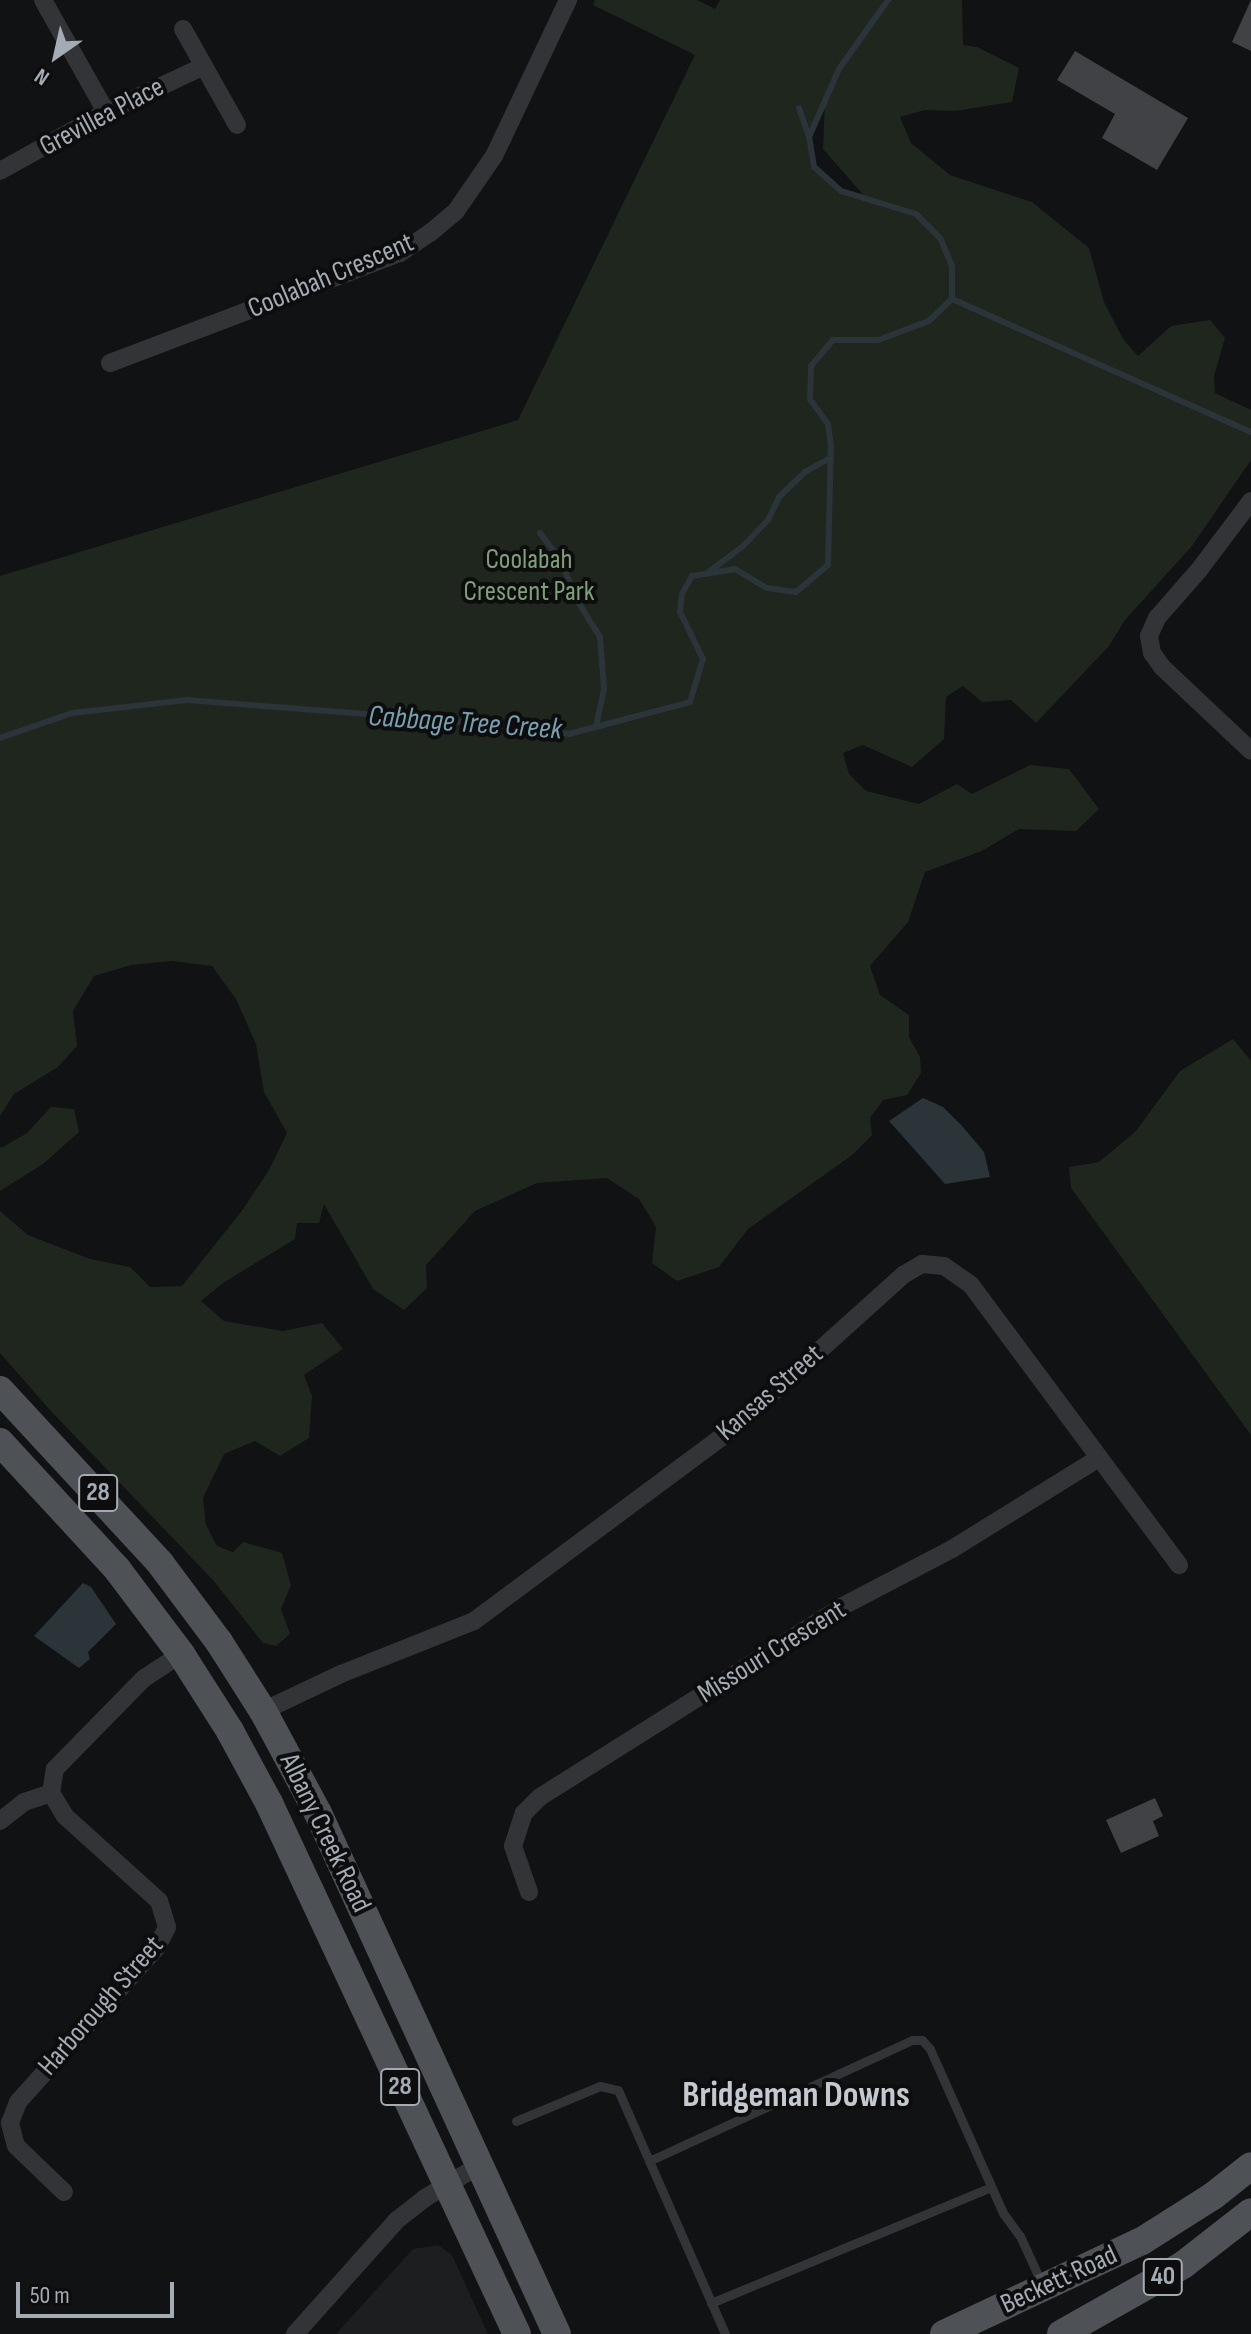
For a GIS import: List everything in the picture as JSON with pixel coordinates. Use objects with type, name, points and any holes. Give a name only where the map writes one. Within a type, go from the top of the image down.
[{"type":"main road","name":"Albany Creek Road","points":[[0,1390],[160,1563],[219,1642],[263,1711],[318,1813],[557,2334]]},
{"type":"main road","name":"Albany Creek Road","points":[[0,1442],[87,1532],[181,1654],[269,1803],[517,2334]]},
{"type":"main road","name":"Beckett Road","points":[[944,2334],[1142,2241],[1213,2196],[1251,2166]]},
{"type":"main road","name":"Beckett Road","points":[[1061,2334],[1183,2265],[1251,2212]]},
{"type":"street","points":[[43,0],[106,112]]},
{"type":"street","name":"Coolabah Crescent","points":[[110,363],[400,253],[430,233],[456,211],[494,156],[565,1]]},
{"type":"street","points":[[183,29],[237,125]]},
{"type":"street","name":"Grevillea Place","points":[[0,171],[106,112],[204,66]]},
{"type":"street","points":[[1251,501],[1199,570],[1157,618],[1149,636],[1152,653],[1162,667],[1251,751]]},
{"type":"street","name":"Kansas Street","points":[[263,1711],[341,1674],[474,1621],[730,1431],[903,1275],[922,1264],[944,1266],[971,1285],[1179,1565]]},
{"type":"street","name":"Missouri Crescent","points":[[529,1892],[513,1846],[524,1813],[540,1797],[843,1606],[952,1549],[1099,1458]]},
{"type":"street","points":[[0,1821],[24,1802],[51,1793],[55,1769],[77,1745],[143,1679],[181,1654]]},
{"type":"street","name":"Harborough Street","points":[[51,1793],[65,1816],[159,1901],[167,1927],[157,1947],[18,2102],[10,2123],[16,2146],[64,2192]]},
{"type":"street","points":[[295,2334],[397,2220],[445,2184],[480,2165]]},
{"type":"lane","points":[[649,2161],[917,2039],[930,2049],[991,2187],[1007,2220],[1023,2240],[1044,2287]]},
{"type":"lane","points":[[516,2121],[608,2085],[618,2090],[725,2334]]},
{"type":"lane","points":[[711,2303],[991,2187]]},
{"type":"shaded area","points":[[923,1098],[943,1107],[962,1126],[984,1152],[990,1177],[945,1184],[889,1121]]},
{"type":"shaded area","points":[[83,1583],[91,1587],[116,1624],[88,1652],[90,1659],[79,1668],[34,1636]]},
{"type":"shaded area","points":[[438,2245],[452,2255],[488,2334],[336,2334],[413,2249]]},
{"type":"green space","name":"Coolabah Crescent Park","points":[[595,0],[697,0],[715,9],[720,0],[962,0],[963,45],[977,47],[1019,68],[1012,102],[955,111],[925,110],[900,117],[911,143],[950,175],[1032,202],[1089,248],[1104,302],[1123,339],[1138,356],[1171,326],[1210,320],[1225,338],[1214,376],[1215,393],[1251,410],[1251,460],[1192,546],[1125,620],[1109,646],[1036,723],[1011,700],[982,702],[963,686],[946,697],[944,739],[912,767],[863,745],[843,753],[849,774],[866,791],[919,804],[957,784],[972,794],[1030,765],[1069,769],[1099,809],[1076,831],[1019,829],[982,851],[925,872],[908,922],[870,966],[880,995],[909,1015],[909,1037],[920,1057],[921,1073],[907,1095],[883,1100],[870,1118],[872,1135],[851,1156],[748,1229],[719,1267],[677,1281],[652,1263],[656,1227],[639,1199],[607,1178],[537,1183],[475,1211],[426,1265],[427,1288],[404,1310],[373,1289],[324,1204],[319,1223],[297,1223],[295,1239],[223,1283],[201,1301],[224,1321],[283,1331],[322,1323],[343,1349],[304,1375],[312,1396],[309,1438],[280,1456],[255,1441],[224,1454],[203,1498],[206,1525],[217,1546],[233,1552],[243,1542],[282,1553],[291,1585],[281,1609],[290,1634],[276,1646],[263,1643],[213,1580],[50,1410],[0,1353],[0,1211],[28,1235],[90,1259],[130,1267],[150,1287],[182,1286],[241,1212],[269,1170],[287,1133],[264,1092],[256,1044],[236,999],[212,966],[172,961],[131,965],[94,976],[73,1011],[77,1046],[58,1067],[14,1094],[0,1116],[0,576],[518,420],[695,55],[593,5]],"holes":[[[825,102],[823,149],[867,199],[841,191],[814,167],[809,137]]]},
{"type":"green space","points":[[1233,1039],[1251,1061],[1251,1435],[1071,1188],[1069,1167],[1099,1162],[1136,1131],[1180,1071]]},
{"type":"green space","points":[[51,1107],[74,1109],[79,1132],[43,1164],[0,1191],[0,1146],[27,1133]]},
{"type":"building","points":[[1251,0],[1251,51],[1232,42]]},
{"type":"building","points":[[1075,51],[1188,118],[1157,170],[1102,138],[1115,114],[1057,80]]},
{"type":"building","points":[[1155,1798],[1163,1816],[1153,1821],[1159,1836],[1121,1853],[1106,1820]]},
{"type":"waterway","name":"Cabbage Tree Creek","points":[[0,738],[72,713],[187,700],[442,720],[569,734],[690,702],[703,659],[680,612],[682,594],[692,576],[735,569],[767,588],[796,592],[828,565],[831,446],[828,424],[810,399],[811,366],[833,340],[878,340],[929,321],[952,299],[952,266],[940,238],[916,214],[841,191],[814,167],[809,137],[839,69],[888,0]]},
{"type":"waterway","points":[[799,108],[809,137]]},
{"type":"waterway","points":[[952,299],[1251,432]]},
{"type":"waterway","points":[[710,571],[742,547],[768,520],[779,497],[805,472],[830,458]]},
{"type":"waterway","points":[[540,533],[562,562],[575,597],[600,637],[604,689],[596,727]]},
{"type":"district","name":"Bridgeman Downs","points":[[796,2096]]}]
